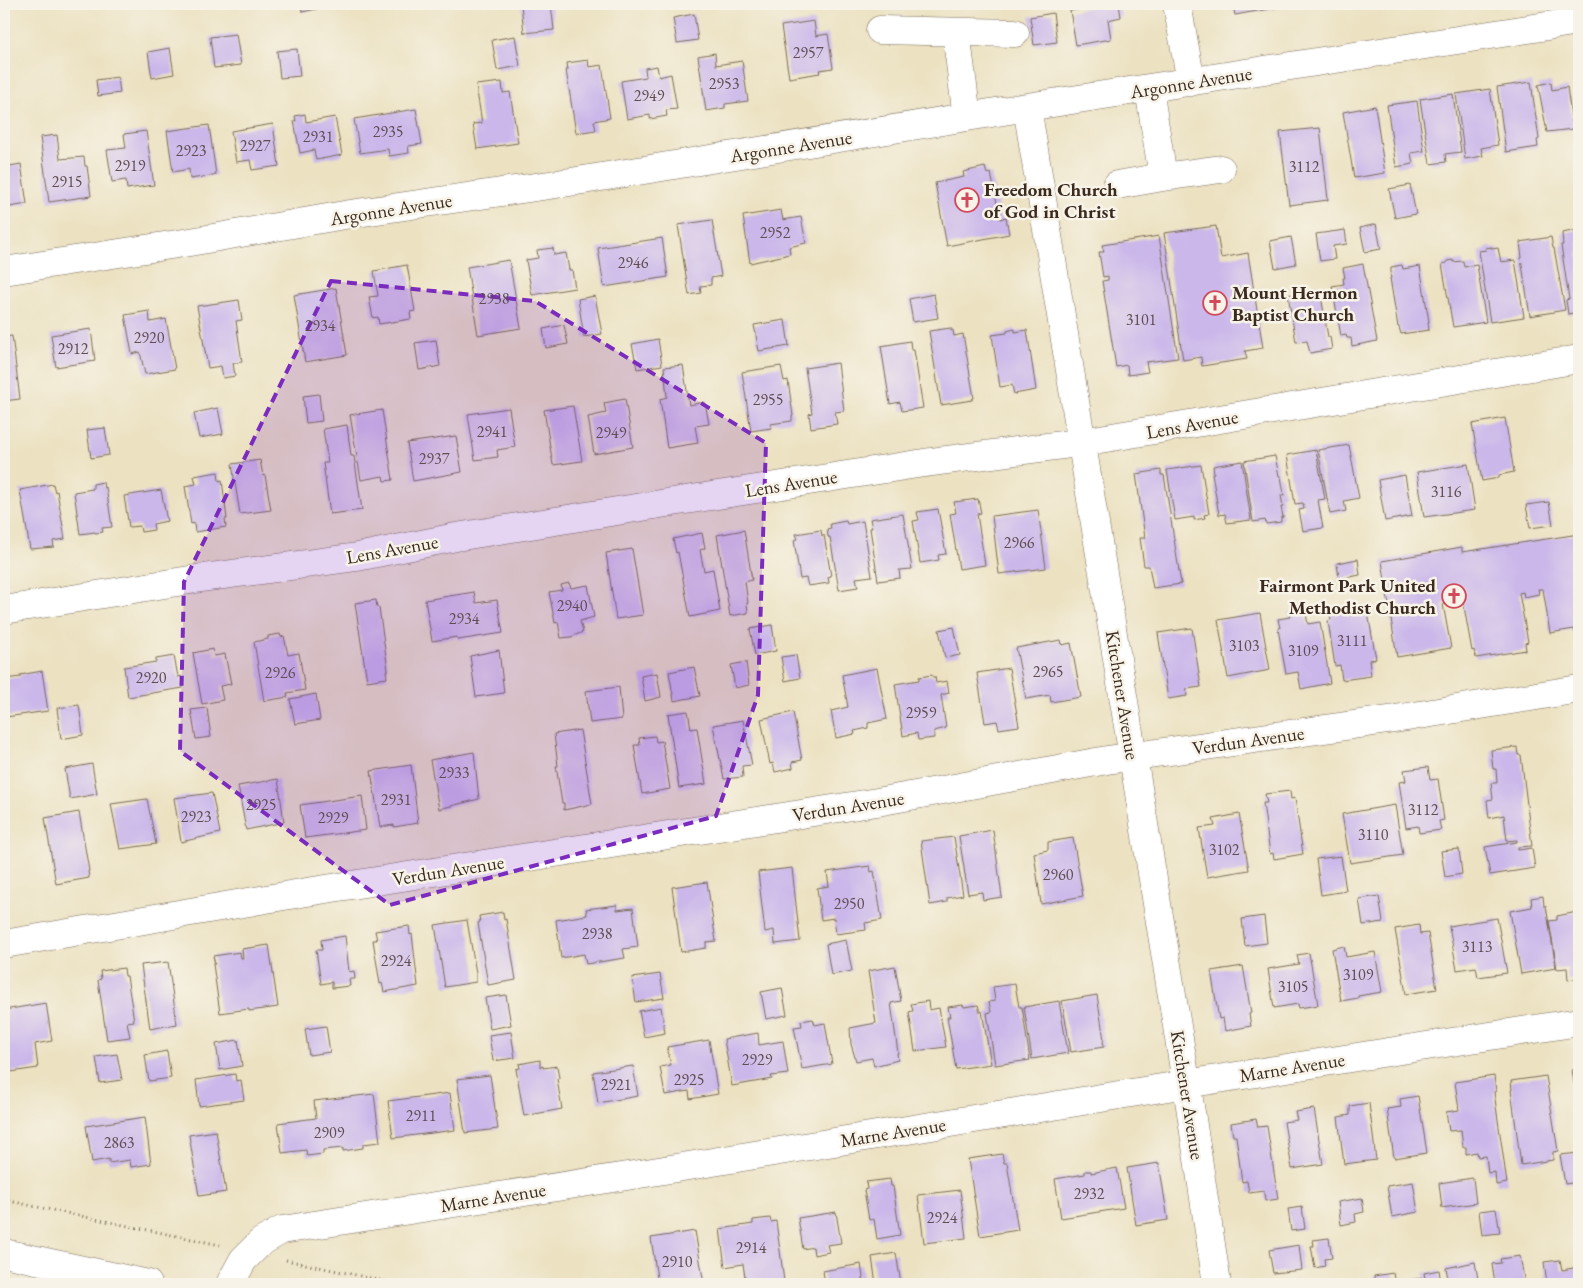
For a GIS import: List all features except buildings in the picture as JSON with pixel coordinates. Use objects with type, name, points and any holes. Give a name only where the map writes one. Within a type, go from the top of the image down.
[{"type":"street","points":[[1178,4],[1191,82]]},
{"type":"street","name":"Argonne Avenue","points":[[4,271],[350,214],[577,181],[1027,107],[1579,21]]},
{"type":"street","points":[[880,30],[1015,33]]},
{"type":"street","points":[[956,32],[967,117]]},
{"type":"street","points":[[1149,88],[1163,177]]},
{"type":"street","name":"Kitchener Avenue","points":[[1027,107],[1217,1284]]},
{"type":"street","points":[[1117,185],[1221,169]]},
{"type":"street","name":"Lens Avenue","points":[[4,610],[202,578],[357,557],[456,537],[699,498],[924,463],[1082,442],[1579,359]]},
{"type":"street","name":"Verdun Avenue","points":[[4,944],[316,890],[877,802],[1107,760],[1395,719],[1579,689]]},
{"type":"street","name":"Marne Avenue","points":[[230,1284],[243,1260],[261,1242],[282,1230],[1579,1022]]},
{"type":"street","points":[[4,1253],[148,1284]]},
{"type":"path","points":[[4,1200],[226,1247]]},
{"type":"path","points":[[285,1260],[398,1284]]},
{"type":"highlighted area","points":[[331,281],[535,301],[766,443],[758,695],[716,816],[390,905],[180,751],[184,582]]},
{"type":"place","name":"Freedom Church of God in Christ","points":[[967,200]]},
{"type":"place","name":"Mount Hermon Baptist Church","points":[[1215,303]]},
{"type":"place","name":"Fairmont Park United Methodist Church","points":[[1454,596]]}]
